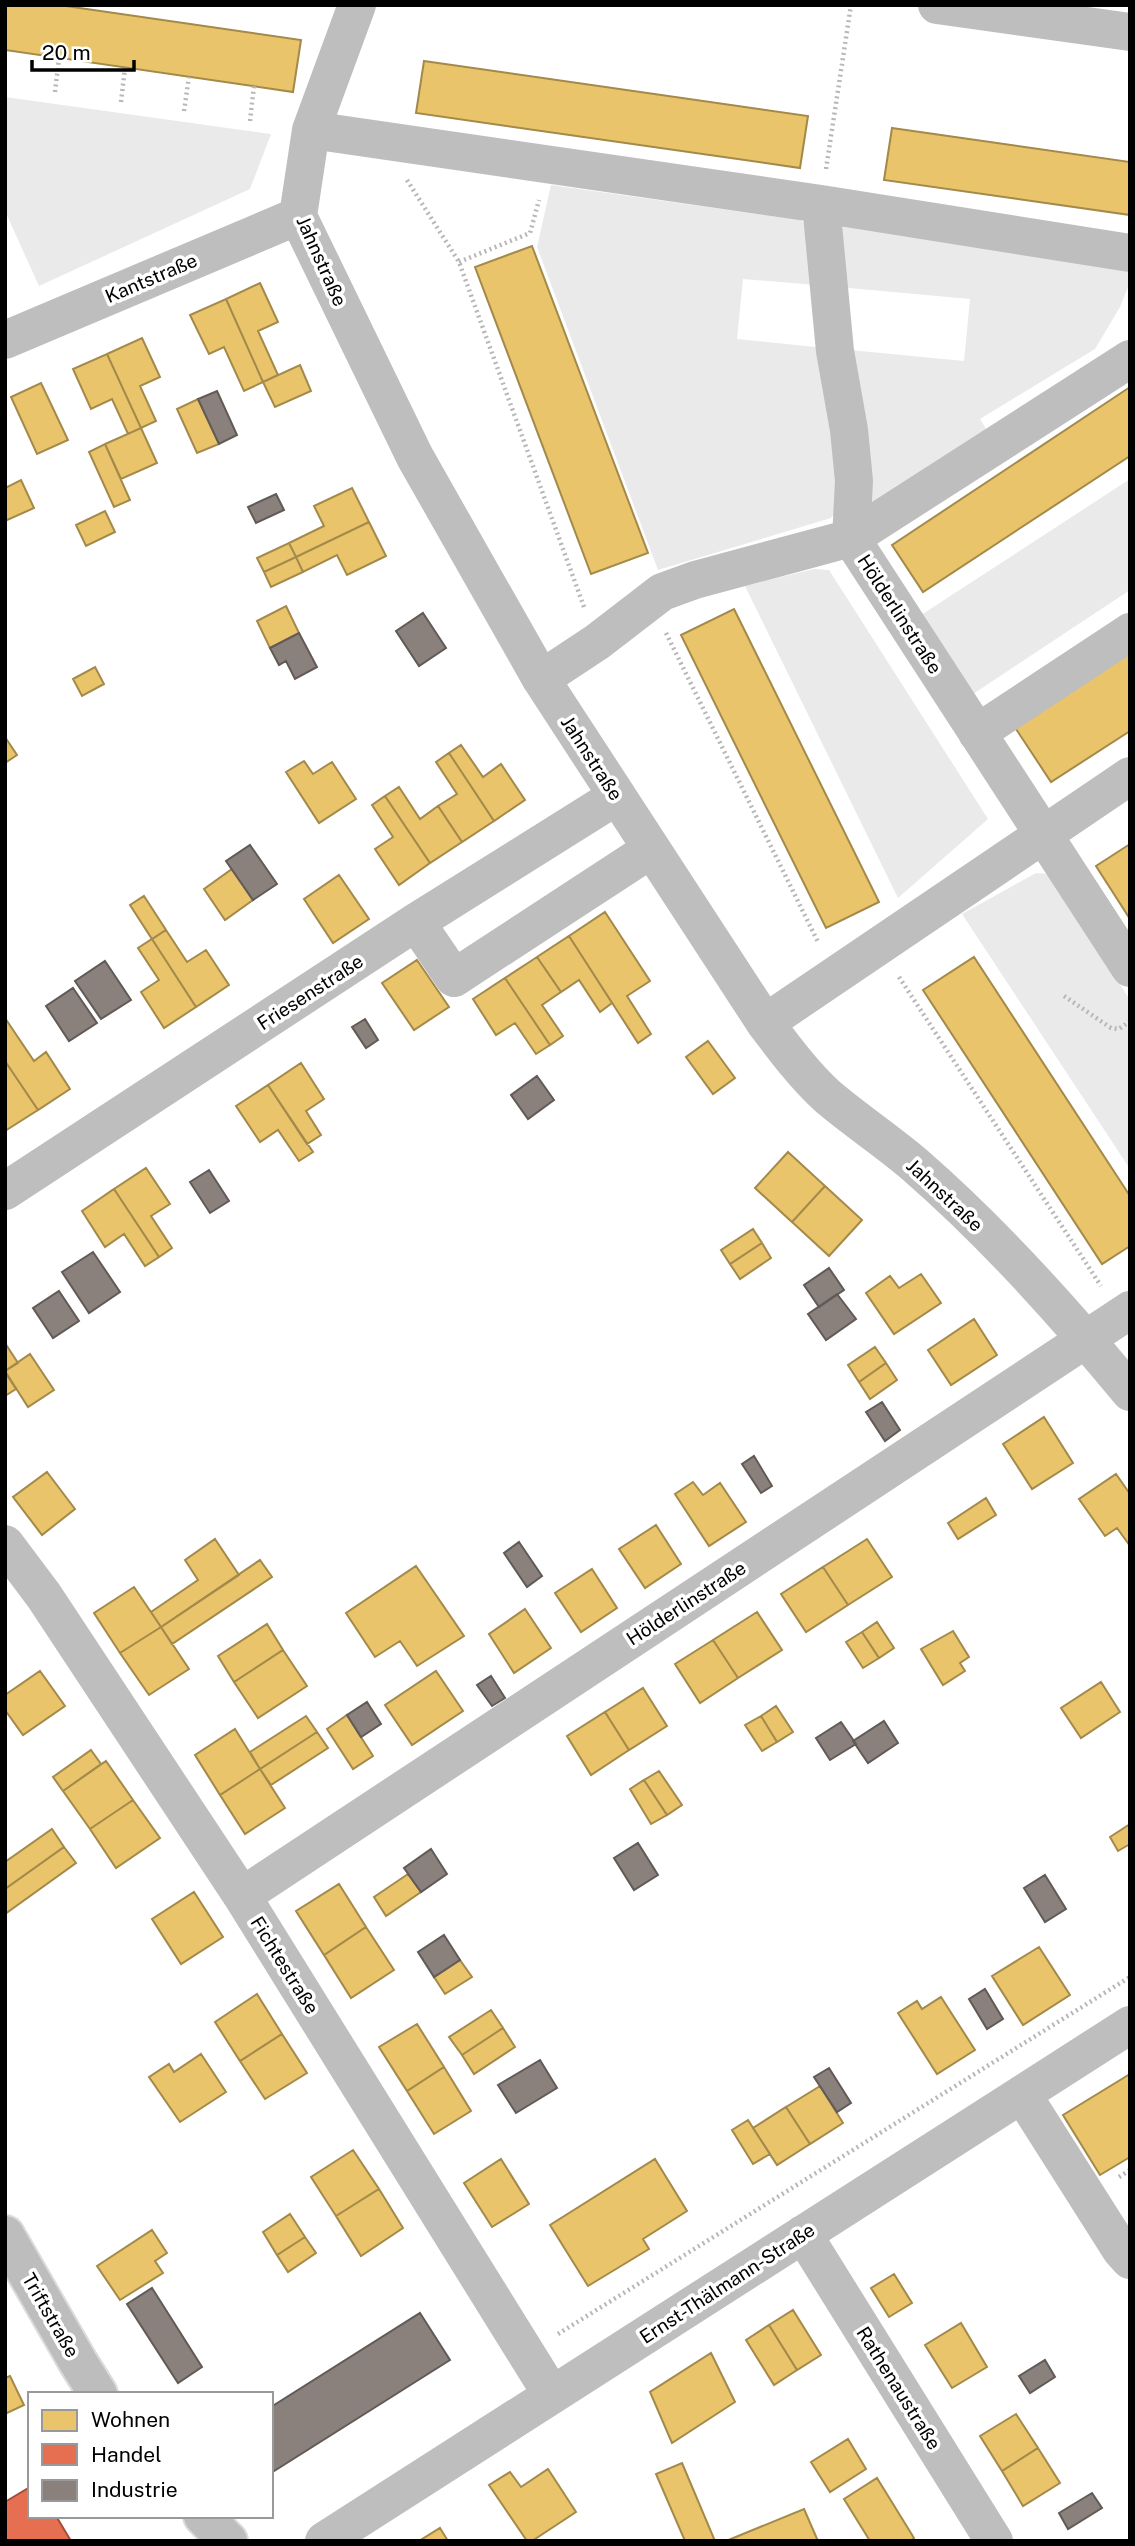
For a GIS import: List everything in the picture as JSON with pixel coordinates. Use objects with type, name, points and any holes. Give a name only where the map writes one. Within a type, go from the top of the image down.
[{"type":"main road","name":"Triftstraße","points":[[5,2235],[97,2392]]},
{"type":"main road","points":[[205,2518],[228,2541]]},
{"type":"street","name":"Jahnstraße","points":[[358,5],[310,130],[298,216],[415,457],[541,679],[650,850],[765,1023],[792,1059],[826,1095],[915,1165],[978,1225],[1086,1339],[1130,1392]]},
{"type":"street","points":[[937,5],[1130,32]]},
{"type":"street","points":[[310,130],[821,204],[1130,253]]},
{"type":"street","points":[[541,679],[597,642],[662,592],[695,580],[851,538],[854,481],[849,430],[835,351],[821,204]]},
{"type":"street","name":"Kantstraße","points":[[5,340],[298,216]]},
{"type":"street","name":"Hölderlinstraße","points":[[1130,359],[851,538],[1130,968]]},
{"type":"street","points":[[977,733],[1130,632]]},
{"type":"street","points":[[765,1023],[1130,776]]},
{"type":"street","name":"Friesenstraße","points":[[5,1191],[416,922],[617,796]]},
{"type":"street","points":[[416,922],[454,978],[650,850]]},
{"type":"street","name":"Hölderlinstraße","points":[[242,1896],[1125,1313]]},
{"type":"street","name":"Fichtestraße","points":[[5,1544],[44,1596],[242,1896],[552,2395]]},
{"type":"street","name":"Ernst-Thälmann-Straße","points":[[324,2541],[1130,2025]]},
{"type":"street","points":[[1022,2094],[1130,2260]]},
{"type":"street","name":"Rathenaustraße","points":[[803,2234],[994,2541]]},
{"type":"path","points":[[821,204],[851,5]]},
{"type":"path","points":[[55,92],[59,58]]},
{"type":"path","points":[[121,102],[125,68]]},
{"type":"path","points":[[184,111],[189,77]]},
{"type":"path","points":[[250,121],[254,86]]},
{"type":"path","points":[[383,141],[459,262],[597,642]]},
{"type":"path","points":[[459,262],[530,233],[547,165]]},
{"type":"path","points":[[650,601],[835,976]]},
{"type":"path","points":[[879,945],[1125,1313]]},
{"type":"path","points":[[1064,996],[1111,1028],[1119,1029],[1130,1021]]},
{"type":"path","points":[[527,2354],[1130,1977]]},
{"type":"shaded area","points":[[5,97],[271,134],[250,189],[39,286],[5,211]]},
{"type":"shaded area","points":[[551,185],[800,220],[811,228],[816,285],[743,279],[737,339],[825,348],[838,509],[831,518],[658,570],[537,247]]},
{"type":"shaded area","points":[[845,218],[1130,267],[1130,282],[1120,307],[1095,349],[980,419],[988,432],[864,512],[850,350],[964,361],[970,299],[838,287],[836,229]]},
{"type":"shaded area","points":[[1130,479],[1130,590],[973,694],[921,615]]},
{"type":"shaded area","points":[[814,569],[829,570],[988,819],[898,898],[745,586]]},
{"type":"shaded area","points":[[1036,873],[1049,874],[1130,1000],[1130,1169],[962,914]]},
{"type":"building: Wohnen","points":[[5,5],[59,5],[301,40],[293,92],[5,50]]},
{"type":"building: Wohnen","points":[[424,61],[808,116],[800,168],[416,113]]},
{"type":"building: Wohnen","points":[[892,128],[1130,162],[1130,215],[884,180]]},
{"type":"building: Wohnen","points":[[532,246],[648,553],[591,574],[475,267]]},
{"type":"building: Wohnen","points":[[260,283],[278,322],[258,331],[278,375],[263,382],[226,299]]},
{"type":"building: Wohnen","points":[[226,299],[263,382],[244,391],[224,347],[209,354],[190,315]]},
{"type":"building: Wohnen","points":[[142,338],[160,377],[140,386],[156,421],[141,428],[107,354]]},
{"type":"building: Wohnen","points":[[107,354],[141,428],[128,434],[112,399],[91,409],[73,369]]},
{"type":"building: Wohnen","points":[[300,365],[311,391],[275,407],[263,382]]},
{"type":"building: Wohnen","points":[[41,383],[68,440],[37,454],[11,397]]},
{"type":"building: Wohnen","points":[[1130,387],[1130,456],[923,592],[892,545]]},
{"type":"building: Wohnen","points":[[198,399],[219,444],[197,453],[177,409]]},
{"type":"building: Wohnen","points":[[141,428],[157,463],[121,479],[105,444]]},
{"type":"building: Wohnen","points":[[105,444],[130,500],[114,507],[89,452]]},
{"type":"building: Wohnen","points":[[21,480],[34,508],[5,521],[5,488]]},
{"type":"building: Wohnen","points":[[352,488],[369,522],[296,557],[289,543],[324,526],[314,506]]},
{"type":"building: Wohnen","points":[[105,511],[115,532],[86,546],[76,525]]},
{"type":"building: Wohnen","points":[[369,522],[386,556],[347,575],[337,555],[303,572],[296,557]]},
{"type":"building: Wohnen","points":[[289,543],[296,557],[264,572],[257,558]]},
{"type":"building: Wohnen","points":[[296,557],[303,572],[271,587],[264,572]]},
{"type":"building: Wohnen","points":[[286,606],[299,633],[270,648],[257,621]]},
{"type":"building: Wohnen","points":[[734,609],[879,902],[826,928],[681,635]]},
{"type":"building: Wohnen","points":[[1130,651],[1130,731],[1051,782],[1014,726]]},
{"type":"building: Wohnen","points":[[95,667],[104,684],[82,696],[73,679]]},
{"type":"building: Wohnen","points":[[5,737],[17,755],[5,763]]},
{"type":"building: Wohnen","points":[[461,745],[483,777],[501,764],[525,800],[494,821],[449,753]]},
{"type":"building: Wohnen","points":[[449,753],[494,821],[462,842],[438,806],[457,794],[436,762]]},
{"type":"building: Wohnen","points":[[304,761],[313,774],[332,762],[356,799],[319,823],[286,772]]},
{"type":"building: Wohnen","points":[[399,787],[420,819],[438,806],[462,842],[430,863],[385,796]]},
{"type":"building: Wohnen","points":[[385,796],[430,863],[399,885],[375,849],[393,837],[372,805]]},
{"type":"building: Wohnen","points":[[1130,844],[1130,919],[1096,866]]},
{"type":"building: Wohnen","points":[[232,869],[253,900],[225,920],[204,889]]},
{"type":"building: Wohnen","points":[[339,875],[369,919],[333,943],[304,899]]},
{"type":"building: Wohnen","points":[[144,896],[166,930],[152,939],[130,905]]},
{"type":"building: Wohnen","points":[[605,912],[650,981],[627,996],[651,1034],[638,1043],[569,936]]},
{"type":"building: Wohnen","points":[[166,930],[187,962],[206,950],[229,985],[196,1007],[152,939]]},
{"type":"building: Wohnen","points":[[569,936],[612,1003],[600,1012],[579,980],[561,992],[537,957]]},
{"type":"building: Wohnen","points":[[152,939],[196,1007],[164,1028],[141,992],[159,980],[138,948]]},
{"type":"building: Wohnen","points":[[537,957],[561,992],[542,1005],[563,1036],[550,1045],[505,978]]},
{"type":"building: Wohnen","points":[[974,957],[1130,1196],[1130,1246],[1102,1264],[923,990]]},
{"type":"building: Wohnen","points":[[417,960],[449,1007],[414,1030],[382,983]]},
{"type":"building: Wohnen","points":[[505,978],[550,1045],[536,1054],[515,1023],[496,1035],[473,999]]},
{"type":"building: Wohnen","points":[[5,1018],[34,1061],[46,1052],[70,1089],[38,1110],[5,1061]]},
{"type":"building: Wohnen","points":[[708,1041],[735,1078],[713,1094],[686,1057]]},
{"type":"building: Wohnen","points":[[5,1061],[38,1110],[5,1131]]},
{"type":"building: Wohnen","points":[[301,1063],[324,1099],[306,1111],[321,1135],[307,1144],[268,1085]]},
{"type":"building: Wohnen","points":[[268,1085],[313,1152],[299,1161],[278,1130],[260,1142],[236,1106]]},
{"type":"building: Wohnen","points":[[788,1152],[825,1186],[792,1222],[755,1188]]},
{"type":"building: Wohnen","points":[[146,1168],[170,1204],[151,1216],[172,1248],[159,1257],[114,1189]]},
{"type":"building: Wohnen","points":[[825,1186],[862,1220],[829,1256],[792,1222]]},
{"type":"building: Wohnen","points":[[114,1189],[159,1257],[145,1266],[124,1234],[105,1247],[82,1211]]},
{"type":"building: Wohnen","points":[[753,1229],[762,1243],[730,1264],[721,1250]]},
{"type":"building: Wohnen","points":[[762,1243],[771,1258],[740,1279],[730,1264]]},
{"type":"building: Wohnen","points":[[921,1274],[941,1303],[894,1334],[866,1293],[890,1276],[899,1288]]},
{"type":"building: Wohnen","points":[[974,1319],[997,1355],[951,1385],[928,1350]]},
{"type":"building: Wohnen","points":[[5,1343],[18,1363],[5,1371]]},
{"type":"building: Wohnen","points":[[875,1347],[886,1363],[859,1382],[848,1365]]},
{"type":"building: Wohnen","points":[[30,1354],[54,1390],[28,1407],[5,1371]]},
{"type":"building: Wohnen","points":[[886,1363],[897,1380],[870,1399],[859,1382]]},
{"type":"building: Wohnen","points":[[5,1372],[16,1389],[5,1396]]},
{"type":"building: Wohnen","points":[[1044,1417],[1073,1463],[1032,1489],[1003,1444]]},
{"type":"building: Wohnen","points":[[47,1472],[75,1509],[42,1535],[13,1497]]},
{"type":"building: Wohnen","points":[[1116,1474],[1130,1494],[1130,1546],[1117,1528],[1105,1536],[1079,1499]]},
{"type":"building: Wohnen","points":[[693,1482],[703,1495],[720,1483],[746,1522],[709,1546],[675,1494]]},
{"type":"building: Wohnen","points":[[986,1498],[996,1515],[958,1539],[948,1523]]},
{"type":"building: Wohnen","points":[[656,1525],[681,1564],[645,1588],[619,1549]]},
{"type":"building: Wohnen","points":[[215,1539],[239,1575],[161,1627],[151,1612],[198,1580],[185,1560]]},
{"type":"building: Wohnen","points":[[867,1539],[892,1577],[848,1605],[823,1567]]},
{"type":"building: Wohnen","points":[[260,1560],[272,1577],[172,1644],[161,1627]]},
{"type":"building: Wohnen","points":[[416,1566],[464,1636],[417,1666],[400,1641],[375,1657],[346,1613]]},
{"type":"building: Wohnen","points":[[823,1567],[848,1605],[806,1632],[781,1594]]},
{"type":"building: Wohnen","points":[[592,1569],[617,1608],[581,1632],[555,1593]]},
{"type":"building: Wohnen","points":[[134,1587],[161,1627],[120,1653],[94,1613]]},
{"type":"building: Wohnen","points":[[525,1609],[551,1648],[514,1673],[489,1634]]},
{"type":"building: Wohnen","points":[[757,1612],[782,1650],[738,1678],[713,1640]]},
{"type":"building: Wohnen","points":[[877,1622],[894,1648],[879,1658],[862,1632]]},
{"type":"building: Wohnen","points":[[267,1624],[283,1650],[234,1682],[218,1656]]},
{"type":"building: Wohnen","points":[[161,1627],[189,1669],[149,1695],[120,1653]]},
{"type":"building: Wohnen","points":[[953,1631],[969,1657],[960,1663],[965,1671],[943,1685],[921,1649]]},
{"type":"building: Wohnen","points":[[862,1632],[879,1658],[863,1668],[846,1642]]},
{"type":"building: Wohnen","points":[[713,1640],[738,1678],[700,1703],[675,1664]]},
{"type":"building: Wohnen","points":[[283,1650],[307,1686],[258,1718],[234,1682]]},
{"type":"building: Wohnen","points":[[40,1671],[65,1706],[23,1735],[5,1710],[5,1695]]},
{"type":"building: Wohnen","points":[[436,1671],[463,1711],[412,1745],[385,1705]]},
{"type":"building: Wohnen","points":[[1101,1682],[1120,1712],[1081,1738],[1061,1708]]},
{"type":"building: Wohnen","points":[[643,1688],[667,1726],[629,1750],[605,1712]]},
{"type":"building: Wohnen","points":[[776,1706],[793,1732],[777,1742],[761,1716]]},
{"type":"building: Wohnen","points":[[605,1712],[629,1750],[591,1775],[567,1736]]},
{"type":"building: Wohnen","points":[[347,1715],[373,1756],[353,1769],[327,1729]]},
{"type":"building: Wohnen","points":[[306,1716],[317,1732],[260,1769],[250,1752]]},
{"type":"building: Wohnen","points":[[761,1716],[777,1742],[762,1751],[745,1725]]},
{"type":"building: Wohnen","points":[[235,1729],[260,1769],[220,1795],[195,1755]]},
{"type":"building: Wohnen","points":[[317,1732],[328,1748],[271,1785],[260,1769]]},
{"type":"building: Wohnen","points":[[91,1750],[101,1764],[63,1791],[53,1777]]},
{"type":"building: Wohnen","points":[[106,1761],[133,1800],[90,1829],[63,1791]]},
{"type":"building: Wohnen","points":[[260,1769],[285,1808],[245,1834],[220,1795]]},
{"type":"building: Wohnen","points":[[659,1771],[682,1805],[667,1815],[644,1780]]},
{"type":"building: Wohnen","points":[[644,1780],[667,1815],[651,1824],[630,1789]]},
{"type":"building: Wohnen","points":[[133,1800],[160,1838],[116,1868],[90,1829]]},
{"type":"building: Wohnen","points":[[1130,1824],[1130,1844],[1118,1851],[1110,1837]]},
{"type":"building: Wohnen","points":[[52,1829],[64,1847],[5,1889],[5,1862]]},
{"type":"building: Wohnen","points":[[64,1847],[76,1863],[5,1914],[5,1889]]},
{"type":"building: Wohnen","points":[[408,1874],[421,1892],[386,1916],[374,1897]]},
{"type":"building: Wohnen","points":[[339,1884],[366,1927],[324,1955],[296,1911]]},
{"type":"building: Wohnen","points":[[194,1892],[223,1937],[181,1964],[152,1919]]},
{"type":"building: Wohnen","points":[[366,1927],[394,1970],[351,1998],[324,1955]]},
{"type":"building: Wohnen","points":[[1039,1947],[1070,1995],[1023,2025],[992,1976]]},
{"type":"building: Wohnen","points":[[460,1960],[472,1977],[445,1994],[434,1977]]},
{"type":"building: Wohnen","points":[[257,1994],[282,2034],[240,2061],[215,2022]]},
{"type":"building: Wohnen","points":[[941,1997],[975,2050],[937,2074],[898,2013],[917,2001],[922,2009]]},
{"type":"building: Wohnen","points":[[491,2010],[503,2028],[462,2055],[449,2037]]},
{"type":"building: Wohnen","points":[[417,2024],[444,2067],[407,2091],[379,2047]]},
{"type":"building: Wohnen","points":[[503,2028],[515,2047],[474,2074],[462,2055]]},
{"type":"building: Wohnen","points":[[282,2034],[307,2073],[265,2099],[240,2061]]},
{"type":"building: Wohnen","points":[[201,2054],[226,2092],[180,2122],[149,2077],[169,2064],[174,2072]]},
{"type":"building: Wohnen","points":[[444,2067],[471,2111],[434,2134],[407,2091]]},
{"type":"building: Wohnen","points":[[1130,2074],[1130,2157],[1100,2175],[1063,2115]]},
{"type":"building: Wohnen","points":[[820,2086],[843,2123],[810,2144],[786,2107]]},
{"type":"building: Wohnen","points":[[786,2107],[810,2144],[777,2165],[753,2128]]},
{"type":"building: Wohnen","points":[[748,2120],[770,2154],[753,2164],[732,2130]]},
{"type":"building: Wohnen","points":[[353,2150],[379,2189],[336,2216],[311,2177]]},
{"type":"building: Wohnen","points":[[501,2159],[529,2204],[492,2227],[464,2183]]},
{"type":"building: Wohnen","points":[[655,2159],[687,2211],[643,2239],[649,2249],[588,2286],[550,2225]]},
{"type":"building: Wohnen","points":[[379,2189],[403,2228],[361,2256],[336,2216]]},
{"type":"building: Wohnen","points":[[290,2214],[305,2237],[277,2255],[263,2232]]},
{"type":"building: Wohnen","points":[[152,2230],[167,2253],[155,2261],[163,2273],[120,2300],[97,2266]]},
{"type":"building: Wohnen","points":[[305,2237],[316,2253],[288,2272],[277,2255]]},
{"type":"building: Wohnen","points":[[894,2274],[912,2303],[889,2317],[871,2288]]},
{"type":"building: Wohnen","points":[[793,2310],[821,2355],[797,2370],[769,2325]]},
{"type":"building: Wohnen","points":[[961,2323],[987,2367],[952,2388],[925,2345]]},
{"type":"building: Wohnen","points":[[769,2325],[797,2370],[774,2385],[746,2340]]},
{"type":"building: Wohnen","points":[[711,2353],[735,2402],[672,2443],[650,2392]]},
{"type":"building: Wohnen","points":[[10,2376],[24,2405],[5,2414],[5,2378]]},
{"type":"building: Wohnen","points":[[1016,2414],[1038,2448],[1002,2471],[980,2436]]},
{"type":"building: Wohnen","points":[[848,2439],[866,2469],[830,2492],[811,2462]]},
{"type":"building: Wohnen","points":[[1038,2448],[1060,2483],[1023,2506],[1002,2471]]},
{"type":"building: Wohnen","points":[[682,2463],[715,2541],[685,2541],[656,2474]]},
{"type":"building: Wohnen","points":[[548,2469],[576,2512],[532,2541],[527,2541],[489,2485],[510,2472],[521,2487]]},
{"type":"building: Wohnen","points":[[877,2478],[914,2538],[910,2541],[870,2541],[844,2499]]},
{"type":"building: Wohnen","points":[[804,2509],[818,2541],[726,2541]]},
{"type":"building: Wohnen","points":[[440,2528],[448,2541],[419,2541]]},
{"type":"building: Handel","points":[[28,2488],[28,2518],[57,2518],[71,2541],[5,2541],[5,2502]]},
{"type":"building: Industrie","points":[[217,391],[237,435],[219,444],[198,399]]},
{"type":"building: Industrie","points":[[276,494],[284,510],[256,523],[248,507]]},
{"type":"building: Industrie","points":[[423,613],[446,648],[419,666],[396,631]]},
{"type":"building: Industrie","points":[[299,633],[317,667],[295,679],[286,661],[279,665],[270,648]]},
{"type":"building: Industrie","points":[[250,845],[277,884],[253,900],[226,861]]},
{"type":"building: Industrie","points":[[105,961],[131,1000],[101,1019],[75,981]]},
{"type":"building: Industrie","points":[[73,988],[97,1023],[69,1041],[46,1006]]},
{"type":"building: Industrie","points":[[365,1019],[378,1040],[366,1048],[352,1027]]},
{"type":"building: Industrie","points":[[537,1076],[554,1100],[528,1119],[511,1095]]},
{"type":"building: Industrie","points":[[209,1170],[229,1201],[210,1213],[190,1182]]},
{"type":"building: Industrie","points":[[93,1252],[120,1292],[89,1313],[62,1272]]},
{"type":"building: Industrie","points":[[829,1268],[844,1290],[819,1307],[804,1285]]},
{"type":"building: Industrie","points":[[59,1291],[79,1321],[53,1338],[33,1308]]},
{"type":"building: Industrie","points":[[837,1294],[856,1319],[826,1340],[808,1314]]},
{"type":"building: Industrie","points":[[882,1402],[900,1430],[885,1441],[866,1412]]},
{"type":"building: Industrie","points":[[754,1456],[772,1486],[761,1493],[742,1464]]},
{"type":"building: Industrie","points":[[519,1542],[542,1576],[527,1587],[504,1553]]},
{"type":"building: Industrie","points":[[491,1676],[505,1698],[492,1706],[477,1685]]},
{"type":"building: Industrie","points":[[367,1702],[381,1724],[361,1737],[347,1715]]},
{"type":"building: Industrie","points":[[884,1721],[898,1743],[868,1763],[853,1741]]},
{"type":"building: Industrie","points":[[841,1722],[856,1744],[830,1760],[816,1738]]},
{"type":"building: Industrie","points":[[638,1843],[658,1875],[634,1890],[614,1858]]},
{"type":"building: Industrie","points":[[431,1849],[447,1874],[421,1892],[404,1868]]},
{"type":"building: Industrie","points":[[1045,1875],[1066,1909],[1045,1922],[1024,1888]]},
{"type":"building: Industrie","points":[[444,1935],[460,1960],[434,1977],[418,1952]]},
{"type":"building: Industrie","points":[[985,1989],[1003,2019],[987,2029],[969,1999]]},
{"type":"building: Industrie","points":[[540,2060],[557,2088],[516,2113],[498,2085]]},
{"type":"building: Industrie","points":[[829,2068],[851,2103],[837,2112],[814,2077]]},
{"type":"building: Industrie","points":[[152,2288],[202,2367],[178,2383],[127,2304]]},
{"type":"building: Industrie","points":[[420,2313],[450,2360],[273,2472],[273,2406]]},
{"type":"building: Industrie","points":[[1045,2360],[1055,2377],[1030,2393],[1019,2376]]},
{"type":"building: Industrie","points":[[1092,2493],[1102,2508],[1068,2529],[1059,2513]]}]
